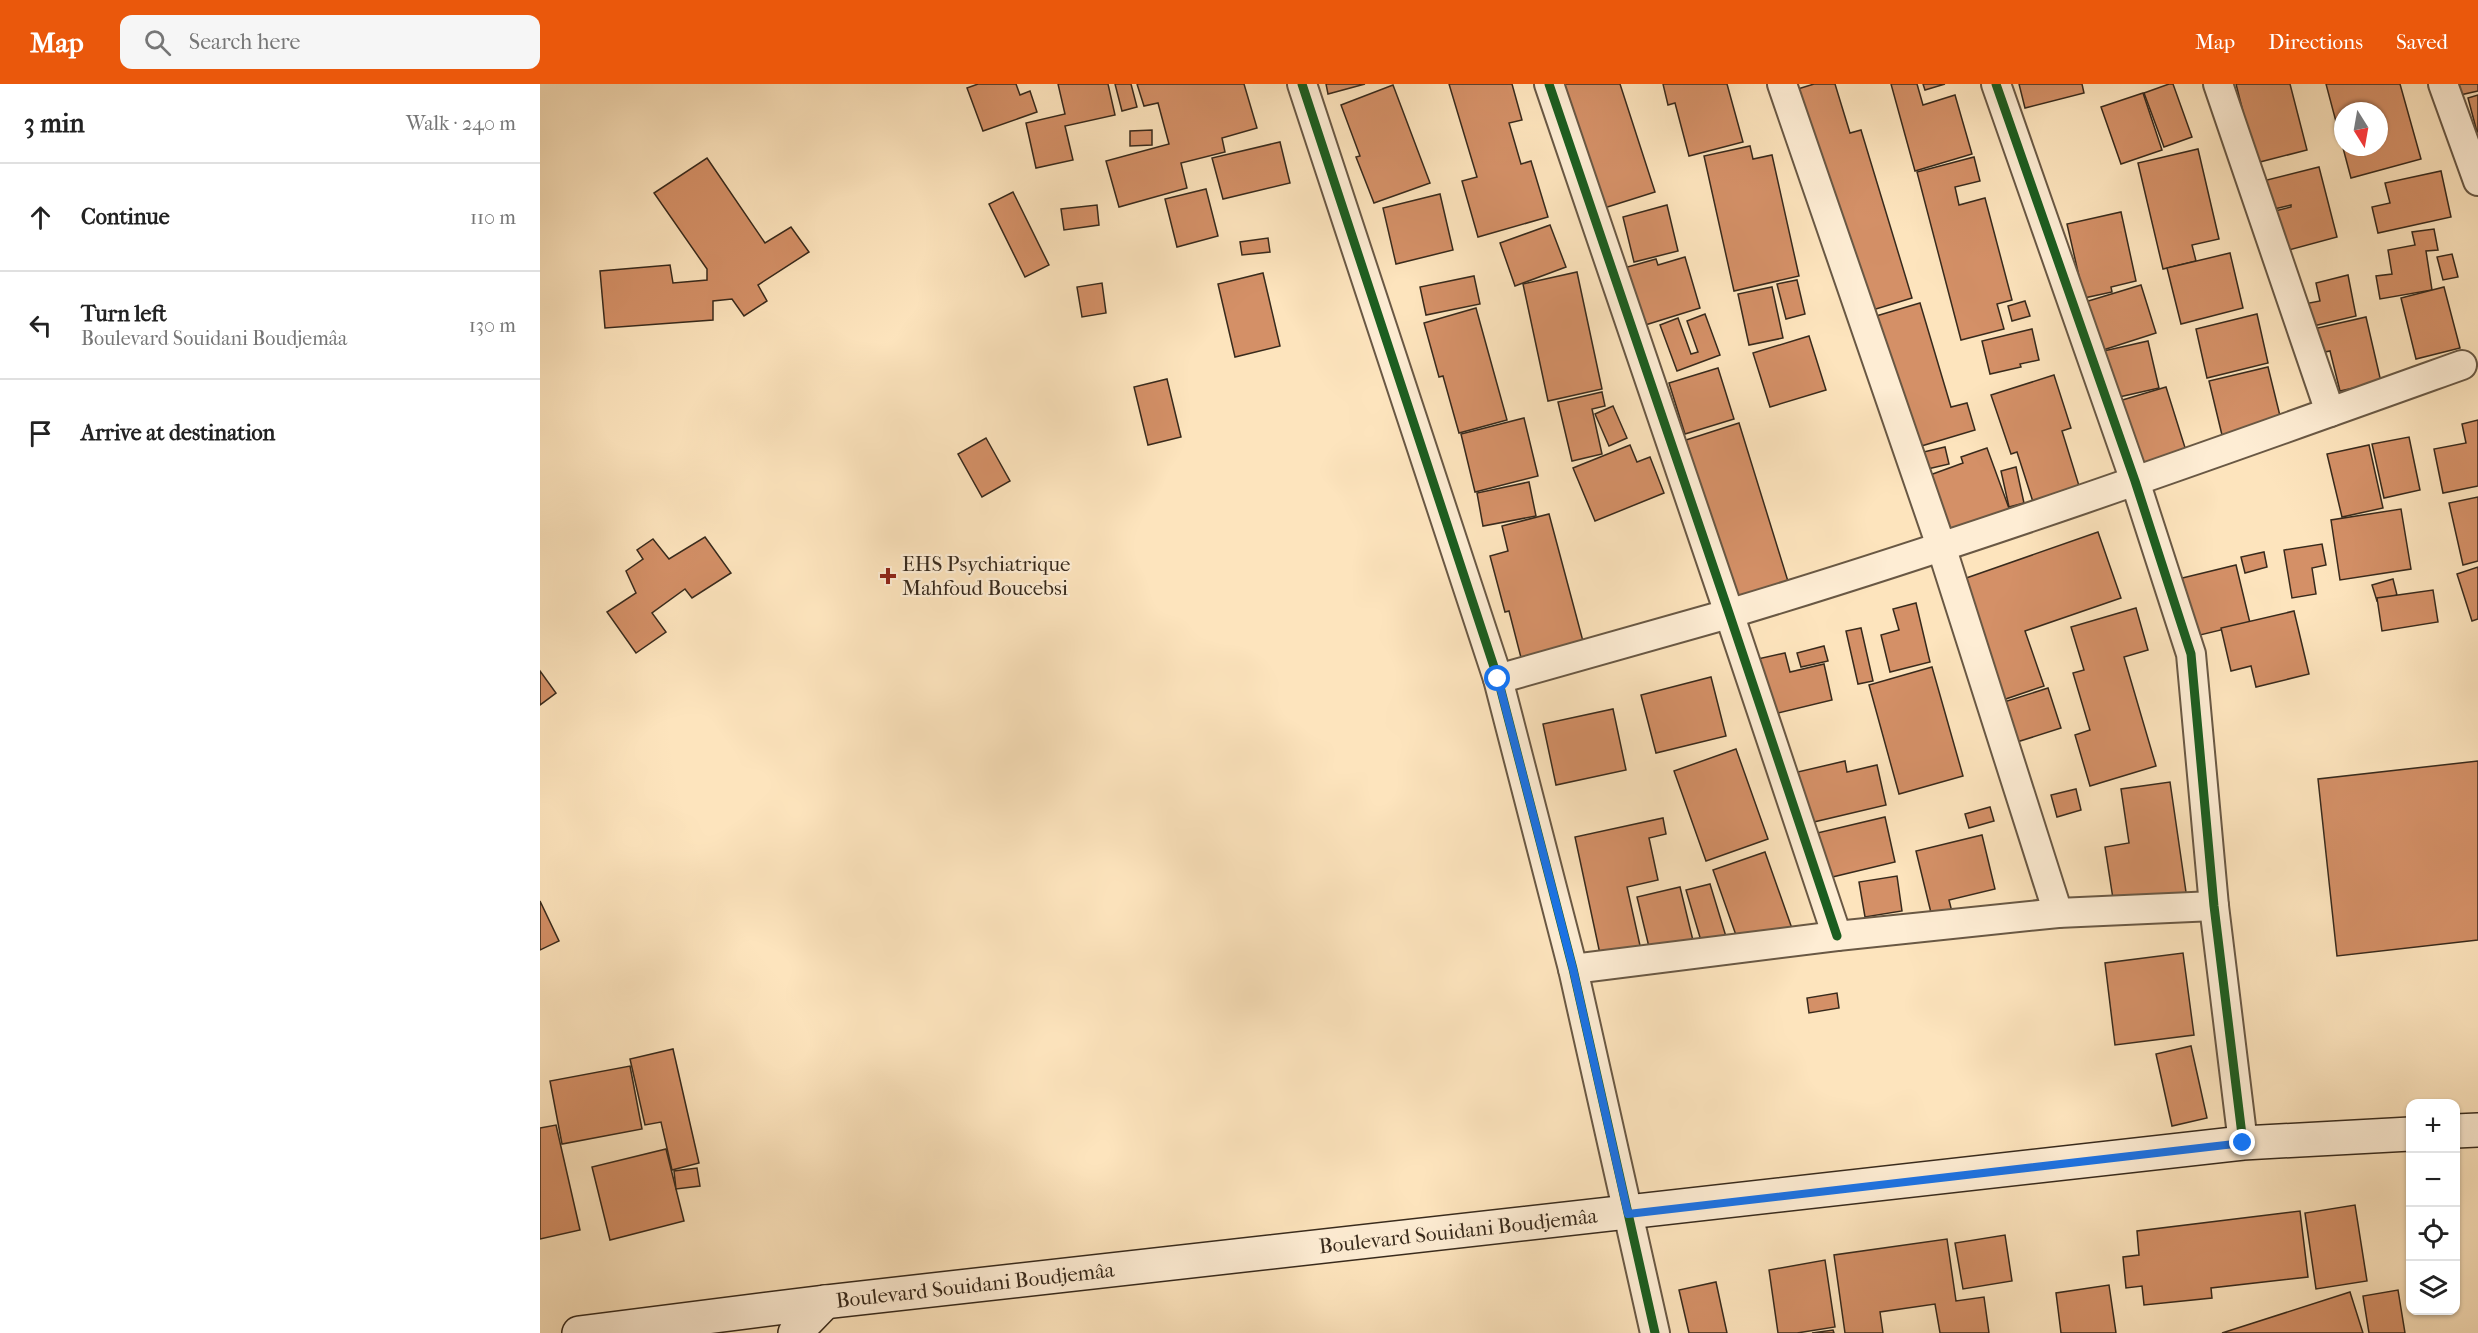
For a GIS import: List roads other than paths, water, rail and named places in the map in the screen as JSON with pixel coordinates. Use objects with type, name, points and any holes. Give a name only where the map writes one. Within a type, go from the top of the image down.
[{"type":"main road","points":[[2460,1131],[2478,1130]]},
{"type":"main road","name":"Boulevard Souidani Boudjemâa","points":[[602,1332],[825,1302],[1628,1214],[2243,1143],[2406,1134]]},
{"type":"main road","points":[[795,1333],[825,1302]]},
{"type":"street","points":[[1302,84],[1498,679],[1573,969],[1655,1333]]},
{"type":"street","points":[[1549,84],[1730,613],[1837,936]]},
{"type":"street","points":[[1782,84],[1941,546],[2058,913]]},
{"type":"street","points":[[1996,84],[2135,481],[2191,654],[2214,906],[2243,1143]]},
{"type":"street","points":[[2218,84],[2330,412]]},
{"type":"street","points":[[2443,84],[2478,180]]},
{"type":"street","points":[[1498,679],[1730,613],[1941,546],[2135,481],[2462,365]]},
{"type":"street","points":[[1573,969],[1837,936],[2058,913],[2214,906]]},
{"type":"place","name":"EHS Psychiatrique Mahfoud Boucebsi","points":[[888,576]]}]
